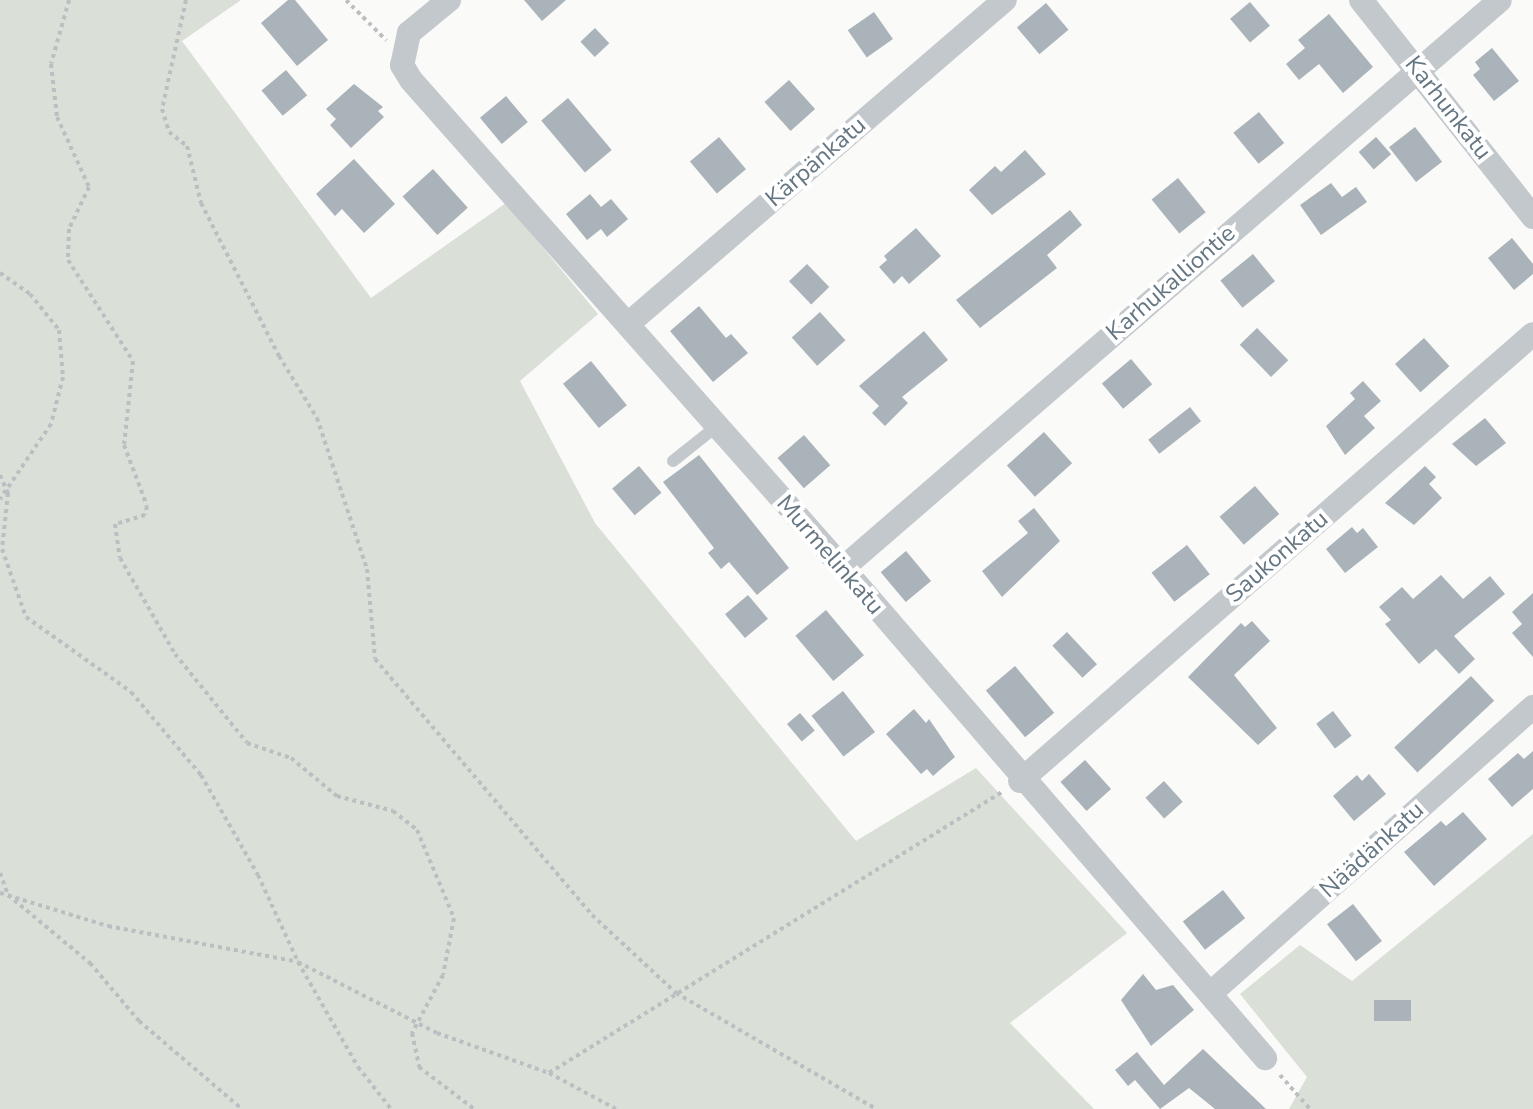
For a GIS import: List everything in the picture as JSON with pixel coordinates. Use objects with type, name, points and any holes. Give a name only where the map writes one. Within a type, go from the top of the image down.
[{"type":"street","points":[[402,49],[409,33],[449,0]]},
{"type":"street","name":"Kärpänkatu","points":[[628,324],[1005,0]]},
{"type":"street","name":"Karhunkatu","points":[[1361,0],[1533,217]]},
{"type":"street","name":"Karhukalliontie","points":[[843,568],[1500,0]]},
{"type":"street","name":"Murmelinkatu","points":[[402,49],[411,80],[843,568],[1020,781],[1211,993],[1265,1058]]},
{"type":"street","name":"Saukonkatu","points":[[1020,781],[1533,334]]},
{"type":"street","name":"Näädänkatu","points":[[1211,993],[1533,707]]},
{"type":"lane","points":[[673,461],[717,426]]},
{"type":"path","points":[[69,0],[51,64],[57,117],[89,187],[69,229],[68,260],[133,361],[124,445],[147,506],[145,515],[115,524],[120,558],[175,654],[247,743],[291,758],[337,796],[393,811],[417,830],[454,918],[443,975],[414,1021],[419,1067],[474,1109]]},
{"type":"path","points":[[186,0],[162,109],[169,132],[187,146],[201,203],[279,356],[317,418],[367,569],[375,659],[592,915],[676,993],[876,1109]]},
{"type":"path","points":[[346,0],[375,32],[402,49]]},
{"type":"path","points":[[0,273],[30,294],[59,330],[63,377],[51,424],[8,493],[0,499]]},
{"type":"path","points":[[0,475],[8,493],[2,549],[26,617],[131,692],[201,775],[258,875],[298,962],[358,1067],[391,1109]]},
{"type":"path","points":[[549,1073],[1020,781]]},
{"type":"path","points":[[0,873],[8,895],[90,963],[139,1021],[242,1109]]},
{"type":"path","points":[[0,893],[108,926],[298,962],[414,1021],[549,1073],[616,1109]]},
{"type":"path","points":[[1265,1058],[1310,1109]]},
{"type":"shaded area","points":[[0,0],[241,0],[182,41],[371,298],[506,203],[598,314],[520,381],[595,523],[856,841],[976,768],[1127,933],[1010,1023],[1094,1109],[0,1109]]},
{"type":"shaded area","points":[[1533,834],[1533,1109],[1289,1109],[1307,1077],[1240,994],[1300,945],[1352,981]]},
{"type":"building","points":[[288,0],[295,0],[328,40],[297,66],[261,23]]},
{"type":"building","points":[[524,0],[566,0],[542,21]]},
{"type":"building","points":[[1250,2],[1270,26],[1250,42],[1230,19]]},
{"type":"building","points":[[1046,3],[1068,30],[1039,54],[1017,27]]},
{"type":"building","points":[[874,12],[893,39],[867,57],[848,30]]},
{"type":"building","points":[[1329,14],[1373,67],[1343,93],[1319,64],[1299,80],[1286,64],[1305,48],[1298,40]]},
{"type":"building","points":[[595,28],[609,43],[595,57],[580,42]]},
{"type":"building","points":[[1492,48],[1519,81],[1494,101],[1473,75],[1480,69],[1475,62]]},
{"type":"building","points":[[286,70],[307,95],[283,116],[261,91]]},
{"type":"building","points":[[789,80],[815,109],[791,131],[764,102]]},
{"type":"building","points":[[354,84],[383,107],[378,111],[384,117],[351,148],[330,125],[336,119],[326,109]]},
{"type":"building","points":[[506,96],[528,122],[502,144],[480,118]]},
{"type":"building","points":[[568,98],[612,150],[585,173],[541,120]]},
{"type":"building","points":[[1259,112],[1284,143],[1259,164],[1233,133]]},
{"type":"building","points":[[1415,127],[1442,162],[1416,182],[1389,147]]},
{"type":"building","points":[[719,137],[746,169],[717,194],[690,161]]},
{"type":"building","points":[[1376,137],[1391,154],[1374,169],[1359,152]]},
{"type":"building","points":[[1025,150],[1046,174],[992,215],[969,190],[995,166],[1001,172]]},
{"type":"building","points":[[354,159],[395,204],[364,233],[342,209],[335,216],[316,194]]},
{"type":"building","points":[[433,169],[468,208],[437,235],[403,196]]},
{"type":"building","points":[[1178,178],[1206,212],[1179,234],[1152,199]]},
{"type":"building","points":[[1331,183],[1342,197],[1356,187],[1367,202],[1321,235],[1300,205]]},
{"type":"building","points":[[590,194],[601,207],[611,199],[628,219],[607,237],[601,229],[587,240],[566,214]]},
{"type":"building","points":[[1070,210],[1082,225],[1047,255],[1057,268],[980,328],[956,300]]},
{"type":"building","points":[[916,228],[941,256],[909,284],[902,276],[894,284],[879,267],[887,260],[884,256]]},
{"type":"building","points":[[1512,238],[1533,264],[1533,274],[1514,290],[1488,258]]},
{"type":"building","points":[[1253,254],[1275,281],[1242,308],[1220,280]]},
{"type":"building","points":[[807,264],[829,287],[811,304],[789,281]]},
{"type":"building","points":[[699,306],[726,338],[731,334],[748,353],[713,382],[670,331]]},
{"type":"building","points":[[820,312],[845,340],[817,366],[792,337]]},
{"type":"building","points":[[1257,328],[1288,360],[1271,377],[1240,345]]},
{"type":"building","points":[[924,331],[948,360],[902,397],[908,403],[885,426],[872,413],[879,406],[859,386]]},
{"type":"building","points":[[1424,338],[1449,366],[1420,392],[1395,364]]},
{"type":"building","points":[[1131,359],[1152,384],[1123,409],[1102,383]]},
{"type":"building","points":[[591,361],[627,405],[599,428],[563,384]]},
{"type":"building","points":[[1363,381],[1381,401],[1364,416],[1375,428],[1345,455],[1326,426],[1355,399],[1350,393]]},
{"type":"building","points":[[1190,407],[1201,421],[1159,454],[1148,440]]},
{"type":"building","points":[[1485,418],[1506,443],[1476,466],[1452,444]]},
{"type":"building","points":[[1044,432],[1072,463],[1035,497],[1007,465]]},
{"type":"building","points":[[804,435],[830,465],[804,488],[778,458]]},
{"type":"building","points":[[699,455],[789,568],[757,595],[729,562],[721,569],[708,553],[714,548],[663,482]]},
{"type":"building","points":[[639,466],[661,493],[635,515],[612,488]]},
{"type":"building","points":[[1425,466],[1436,477],[1429,484],[1442,498],[1414,525],[1385,503]]},
{"type":"building","points":[[1255,486],[1279,514],[1244,545],[1220,517]]},
{"type":"building","points":[[1034,508],[1060,541],[1002,597],[982,571],[1028,533],[1018,521]]},
{"type":"building","points":[[1352,527],[1357,533],[1363,528],[1378,547],[1345,573],[1326,549]]},
{"type":"building","points":[[1187,545],[1210,574],[1174,602],[1152,573]]},
{"type":"building","points":[[906,551],[931,581],[906,602],[881,572]]},
{"type":"building","points":[[1441,575],[1463,599],[1490,576],[1505,594],[1454,636],[1475,659],[1459,674],[1436,649],[1419,664],[1385,624],[1391,620],[1379,607],[1402,587],[1413,599]]},
{"type":"building","points":[[1533,593],[1533,657],[1512,633],[1522,624],[1512,612]]},
{"type":"building","points":[[748,595],[768,619],[745,638],[725,614]]},
{"type":"building","points":[[826,610],[864,655],[833,681],[795,636]]},
{"type":"building","points":[[1252,621],[1270,641],[1234,675],[1277,728],[1258,745],[1188,677],[1241,623],[1245,627]]},
{"type":"building","points":[[1067,632],[1097,664],[1082,678],[1052,646]]},
{"type":"building","points":[[1015,666],[1054,713],[1025,737],[986,690]]},
{"type":"building","points":[[1471,676],[1494,701],[1417,772],[1394,748]]},
{"type":"building","points":[[843,691],[875,732],[843,757],[811,716]]},
{"type":"building","points":[[914,709],[926,723],[929,719],[955,757],[933,776],[927,769],[921,774],[886,734]]},
{"type":"building","points":[[1333,711],[1352,736],[1335,748],[1316,724]]},
{"type":"building","points":[[800,713],[815,731],[802,742],[787,724]]},
{"type":"building","points":[[1533,751],[1533,789],[1512,807],[1488,779],[1518,753],[1524,759]]},
{"type":"building","points":[[1085,760],[1111,789],[1087,811],[1060,782]]},
{"type":"building","points":[[1369,774],[1386,794],[1354,821],[1333,796],[1357,775],[1362,781]]},
{"type":"building","points":[[1164,781],[1183,802],[1164,819],[1145,798]]},
{"type":"building","points":[[1463,812],[1487,839],[1434,886],[1404,852],[1441,821],[1446,826]]},
{"type":"building","points":[[1223,890],[1245,918],[1205,950],[1183,921]]},
{"type":"building","points":[[1353,904],[1382,941],[1356,961],[1327,924]]},
{"type":"building","points":[[1143,974],[1156,990],[1173,985],[1194,1010],[1151,1046],[1121,1000]]},
{"type":"building","points":[[1374,1000],[1411,1000],[1411,1021],[1374,1021]]},
{"type":"building","points":[[1203,1049],[1266,1109],[1215,1109],[1189,1088],[1160,1109],[1135,1080],[1128,1086],[1115,1070],[1137,1052],[1164,1085]]}]
